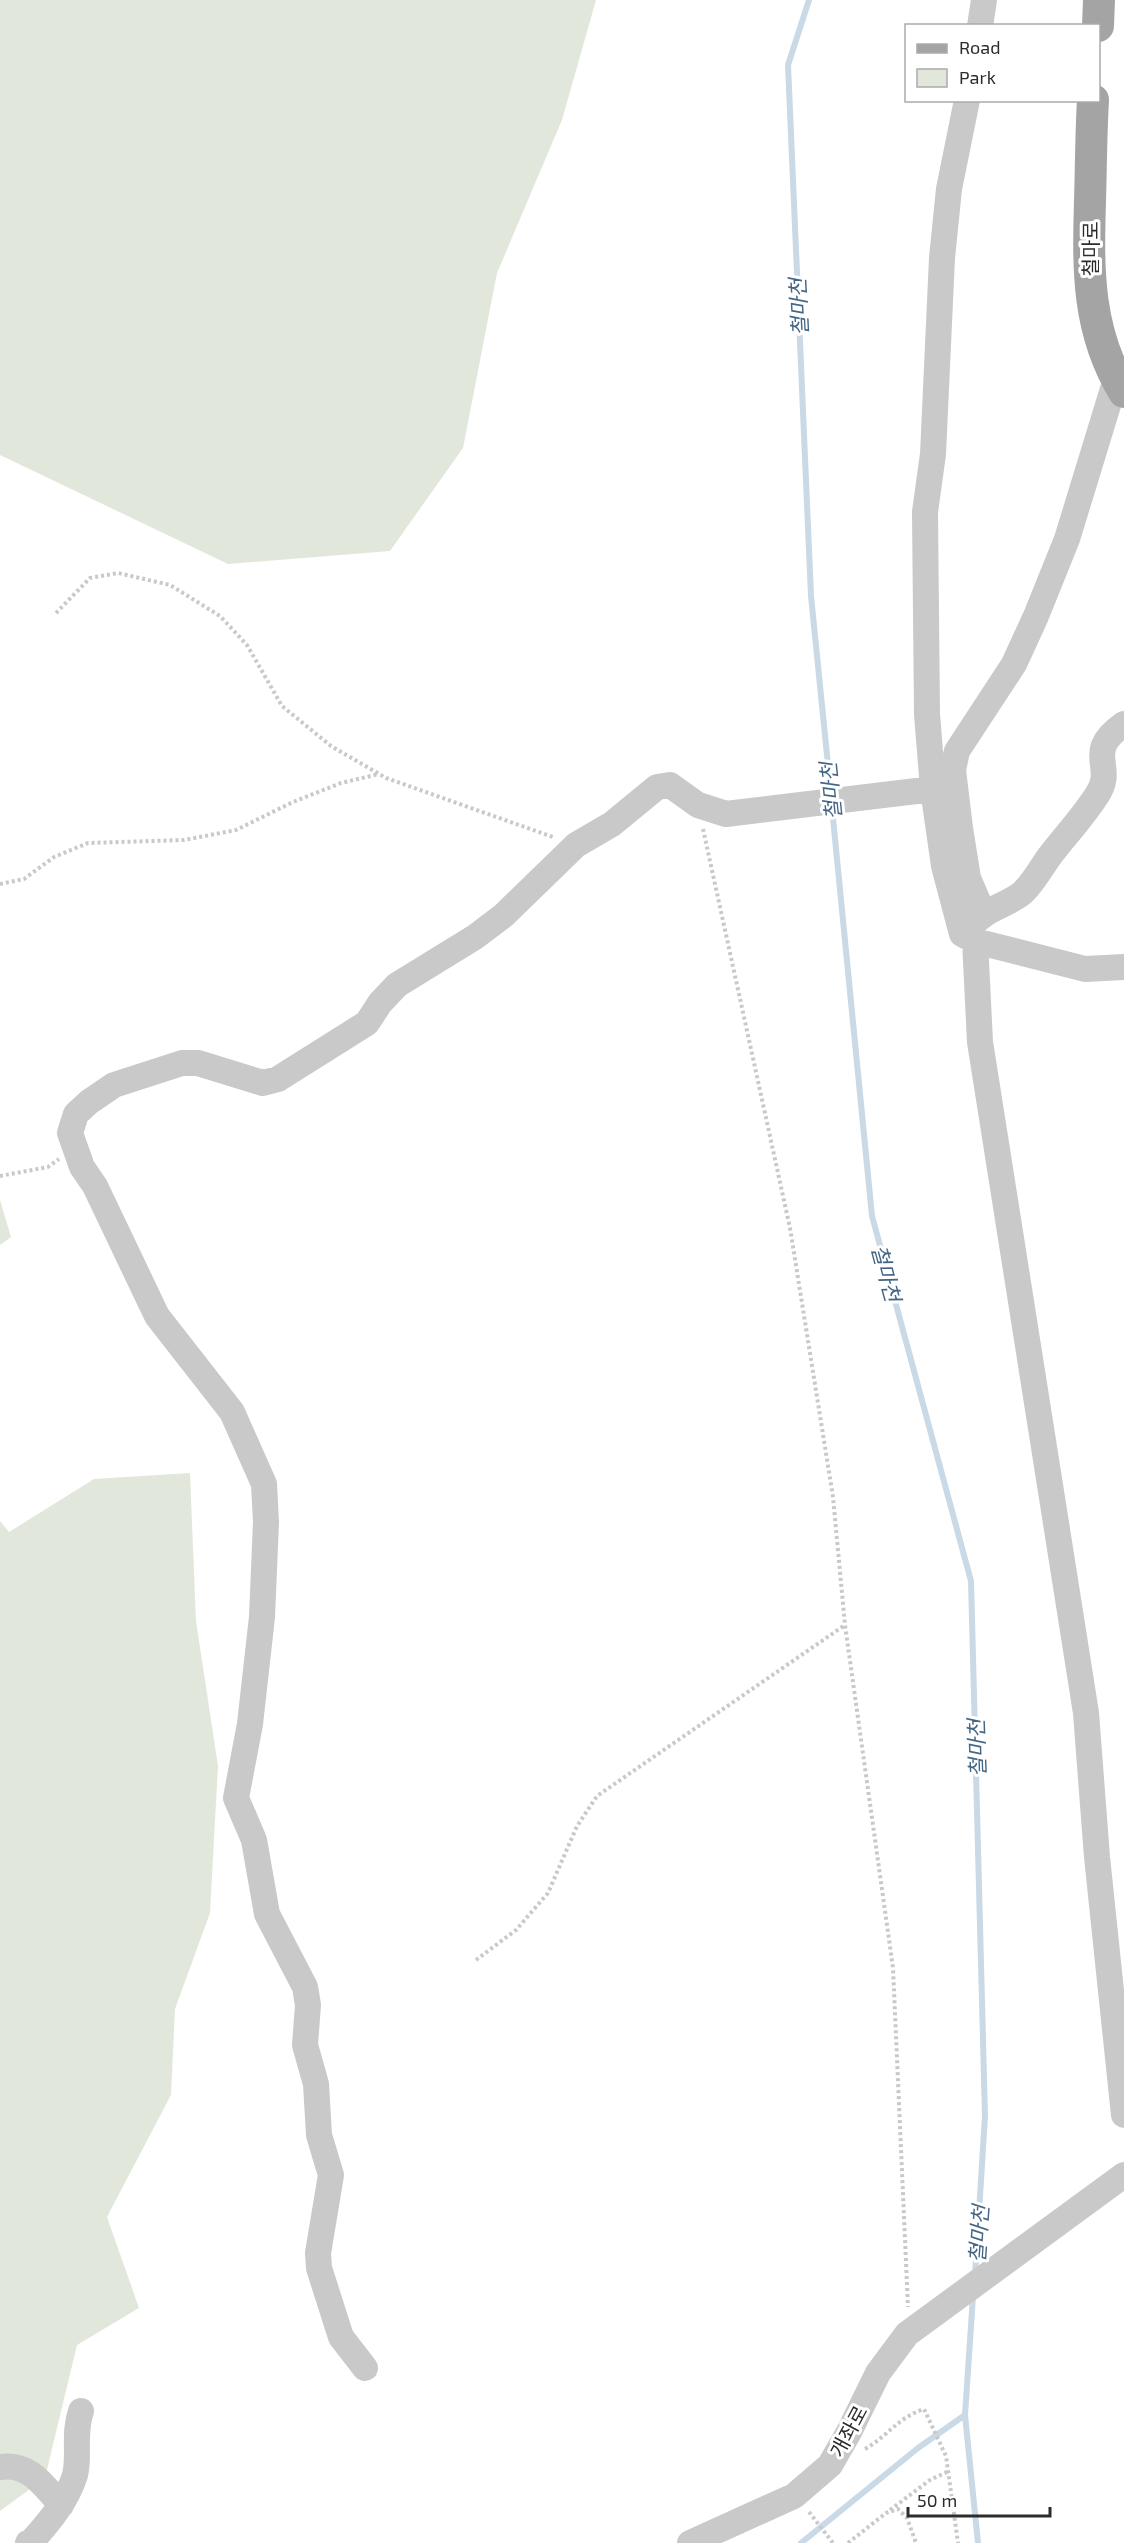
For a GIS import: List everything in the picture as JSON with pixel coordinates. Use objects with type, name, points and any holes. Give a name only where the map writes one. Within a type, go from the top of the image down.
[{"type":"main road","points":[[1098,24],[1099,0]]},
{"type":"main road","name":"철마로","points":[[1093,102],[1088,273],[1094,315],[1120,385]]},
{"type":"street","points":[[980,24],[984,0]]},
{"type":"street","points":[[967,102],[950,189],[942,258],[933,454],[925,512],[927,714],[924,790],[944,866],[969,938],[981,1042],[1086,1713],[1098,1868],[1124,2115]]},
{"type":"street","points":[[983,913],[968,878],[953,770],[957,751],[1014,664],[1036,616],[1067,539],[1120,385]]},
{"type":"street","points":[[969,938],[983,913],[1022,893],[1093,802],[1106,779],[1101,764],[1103,745],[1112,733],[1124,724]]},
{"type":"street","points":[[365,2368],[340,2337],[319,2268],[318,2253],[331,2175],[319,2135],[316,2084],[305,2045],[308,2005],[305,1987],[267,1914],[254,1840],[236,1798],[250,1724],[262,1617],[266,1522],[264,1484],[232,1412],[157,1316],[94,1186],[82,1167],[70,1133],[76,1114],[114,1084],[182,1063],[198,1063],[263,1083],[278,1079],[367,1023],[380,1003],[397,985],[475,937],[504,915],[576,845],[612,824],[657,787],[670,785],[698,805],[726,814],[924,790]]},
{"type":"street","points":[[969,938],[1085,969],[1124,967]]},
{"type":"street","name":"개좌로","points":[[690,2543],[794,2496],[830,2465],[878,2373],[913,2330],[1123,2175]]},
{"type":"street","points":[[28,2543],[58,2511],[75,2474],[75,2426],[81,2411]]},
{"type":"street","points":[[0,2467],[7,2466],[31,2472],[61,2505]]},
{"type":"path","points":[[56,613],[90,578],[118,573],[170,585],[220,616],[247,645],[282,706],[331,746],[379,774],[576,845]]},
{"type":"path","points":[[0,884],[24,879],[54,857],[88,843],[184,840],[236,830],[293,802],[341,783],[379,774]]},
{"type":"path","points":[[698,805],[790,1228],[833,1497],[845,1625],[893,1968],[908,2296],[913,2330]]},
{"type":"path","points":[[0,1176],[48,1167],[66,1154],[72,1137]]},
{"type":"path","points":[[476,1960],[516,1930],[548,1893],[577,1826],[597,1796],[845,1625]]},
{"type":"path","points":[[835,2456],[859,2452],[876,2443],[907,2414],[924,2409],[946,2456],[958,2543]]},
{"type":"path","points":[[848,2543],[930,2480],[949,2471]]},
{"type":"path","points":[[886,2513],[898,2510],[907,2518],[916,2543]]},
{"type":"path","points":[[813,2515],[833,2542]]},
{"type":"green space","points":[[0,0],[596,0],[562,120],[497,273],[463,448],[390,551],[228,564],[0,455]]},
{"type":"green space","points":[[0,1200],[11,1237],[0,1245]]},
{"type":"green space","points":[[190,1473],[196,1621],[218,1766],[210,1913],[175,2009],[171,2095],[107,2217],[139,2308],[77,2345],[45,2478],[0,2511],[0,1521],[9,1532],[94,1479]]},
{"type":"waterway","name":"철마천","points":[[809,0],[788,65],[811,596],[831,795]]},
{"type":"waterway","name":"철마천","points":[[832,808],[872,1216],[971,1581],[985,2116],[975,2276]]},
{"type":"waterway","name":"철마천","points":[[973,2296],[965,2415],[978,2543]]},
{"type":"waterway","points":[[801,2543],[918,2448],[965,2415]]}]
